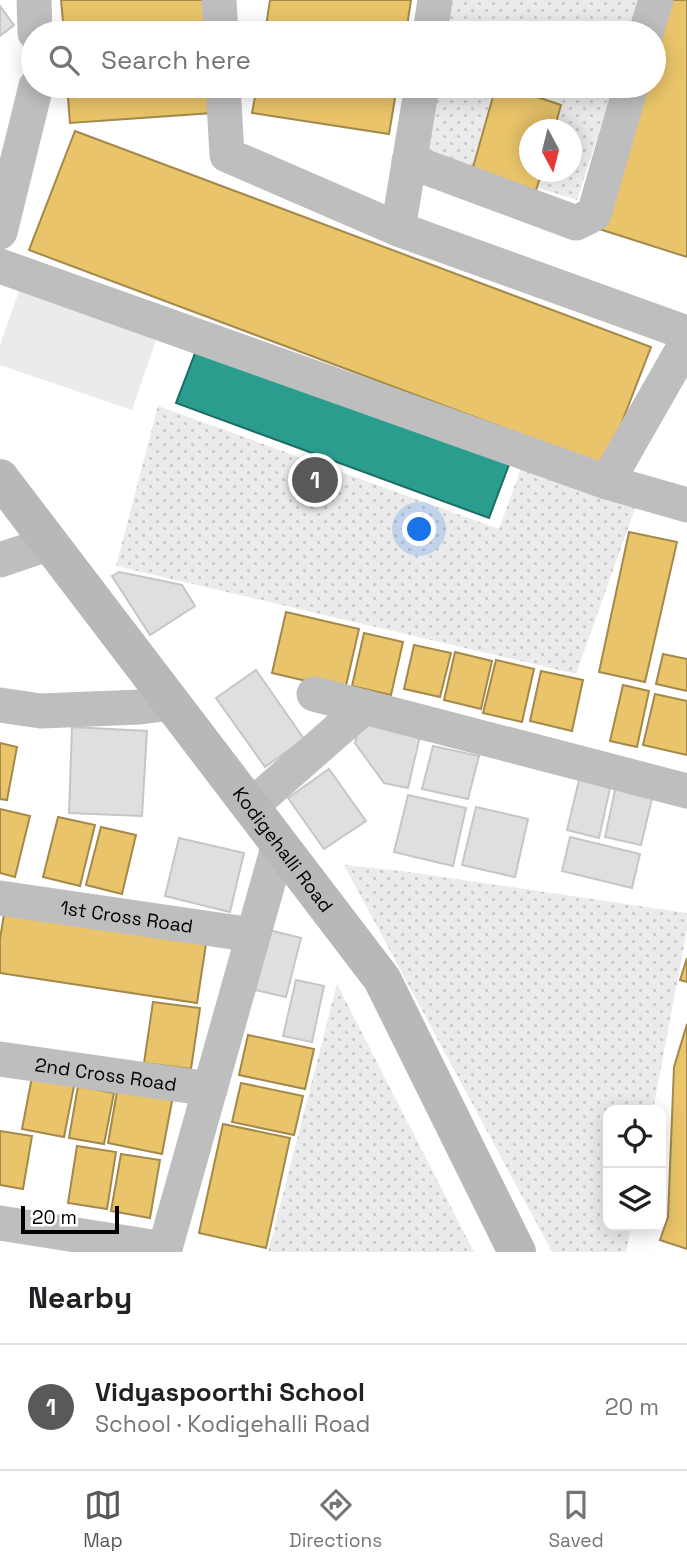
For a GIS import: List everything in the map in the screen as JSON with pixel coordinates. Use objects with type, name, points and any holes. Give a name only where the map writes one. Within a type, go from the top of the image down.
[{"type":"main road","name":"Kodigehalli Road","points":[[0,478],[382,979],[517,1252]]},
{"type":"street","points":[[34,0],[35,21]]},
{"type":"street","points":[[219,0],[220,21]]},
{"type":"street","points":[[432,21],[435,0]]},
{"type":"street","points":[[650,21],[656,0]]},
{"type":"street","points":[[0,232],[33,98]]},
{"type":"street","points":[[224,98],[227,155],[398,229],[687,333]]},
{"type":"street","points":[[398,229],[420,98]]},
{"type":"street","points":[[409,161],[576,223],[594,214],[628,98]]},
{"type":"street","points":[[0,266],[607,482],[687,505]]},
{"type":"street","points":[[607,482],[687,342]]},
{"type":"street","points":[[0,560],[50,543]]},
{"type":"street","points":[[314,694],[687,791]]},
{"type":"street","points":[[0,705],[41,711],[172,703]]},
{"type":"street","points":[[250,807],[365,707]]},
{"type":"street","points":[[0,1223],[165,1250],[279,844]]},
{"type":"street","name":"1st Cross Road","points":[[0,898],[253,935]]},
{"type":"street","name":"2nd Cross Road","points":[[0,1059],[210,1089]]},
{"type":"shaded area","points":[[448,0],[641,0],[634,21],[445,21]]},
{"type":"shaded area","points":[[434,98],[610,98],[577,200],[519,182],[582,182],[582,119],[519,119],[519,182],[426,153]]},
{"type":"shaded area","points":[[20,288],[158,334],[132,410],[0,365],[0,345]]},
{"type":"shaded area","points":[[158,406],[499,529],[524,460],[638,500],[576,674],[116,566]]},
{"type":"shaded area","points":[[344,865],[687,913],[687,930],[654,1105],[603,1105],[603,1231],[630,1231],[626,1252],[552,1252]]},
{"type":"shaded area","points":[[337,984],[474,1252],[268,1252]]},
{"type":"building: Homes","points":[[61,0],[204,0],[205,21],[63,21]]},
{"type":"building: Homes","points":[[270,0],[411,0],[408,21],[267,21]]},
{"type":"building: Homes","points":[[667,0],[687,0],[687,257],[593,227],[635,98],[666,98],[666,21],[660,21]]},
{"type":"building: Homes","points":[[68,98],[211,98],[212,113],[70,123]]},
{"type":"building: Homes","points":[[255,98],[395,98],[389,134],[252,113]]},
{"type":"building: Homes","points":[[493,98],[540,98],[561,105],[557,119],[519,119],[519,182],[539,182],[534,196],[470,178]]},
{"type":"building: Homes","points":[[75,131],[651,347],[605,466],[29,250]]},
{"type":"building: Homes","points":[[629,532],[677,542],[645,682],[599,672]]},
{"type":"building: Homes","points":[[286,612],[359,629],[345,690],[272,673]]},
{"type":"building: Homes","points":[[364,633],[403,642],[391,695],[352,686]]},
{"type":"building: Homes","points":[[414,645],[451,653],[440,697],[404,689]]},
{"type":"building: Homes","points":[[455,652],[492,661],[481,709],[444,700]]},
{"type":"building: Homes","points":[[663,654],[687,659],[687,691],[656,684]]},
{"type":"building: Homes","points":[[496,660],[534,669],[522,722],[483,713]]},
{"type":"building: Homes","points":[[541,671],[583,680],[572,731],[530,721]]},
{"type":"building: Homes","points":[[623,685],[649,691],[637,747],[610,741]]},
{"type":"building: Homes","points":[[655,694],[687,701],[687,755],[643,745]]},
{"type":"building: Homes","points":[[0,743],[17,747],[7,800],[0,799]]},
{"type":"building: Homes","points":[[0,809],[30,816],[15,877],[0,873]]},
{"type":"building: Homes","points":[[58,817],[95,825],[80,886],[43,877]]},
{"type":"building: Homes","points":[[101,827],[136,835],[122,894],[86,885]]},
{"type":"building: Homes","points":[[4,914],[206,944],[197,1003],[0,973],[0,939]]},
{"type":"building: Homes","points":[[687,958],[687,982],[680,980]]},
{"type":"building: Homes","points":[[153,1002],[200,1008],[191,1069],[144,1063]]},
{"type":"building: Homes","points":[[687,1024],[687,1249],[660,1240],[663,1231],[666,1231],[668,1217],[674,1067]]},
{"type":"building: Homes","points":[[248,1035],[314,1049],[305,1089],[239,1075]]},
{"type":"building: Homes","points":[[32,1077],[74,1086],[64,1137],[22,1129]]},
{"type":"building: Homes","points":[[241,1083],[303,1096],[294,1135],[232,1122]]},
{"type":"building: Homes","points":[[78,1086],[114,1093],[104,1144],[69,1138]]},
{"type":"building: Homes","points":[[118,1086],[173,1096],[162,1154],[108,1143]]},
{"type":"building: Homes","points":[[223,1124],[290,1138],[266,1248],[199,1233]]},
{"type":"building: Homes","points":[[0,1131],[32,1136],[23,1189],[0,1185]]},
{"type":"building: Homes","points":[[77,1146],[116,1152],[107,1209],[68,1203]]},
{"type":"building: Homes","points":[[121,1154],[160,1160],[150,1218],[111,1211]]},
{"type":"building: Schools","points":[[197,348],[510,462],[489,518],[176,403]]},
{"type":"building: Other","points":[[0,6],[14,25],[0,36]]},
{"type":"building: Other","points":[[119,572],[182,585],[195,606],[150,635],[112,576]]},
{"type":"building: Other","points":[[256,670],[304,739],[265,767],[216,698]]},
{"type":"building: Other","points":[[360,722],[420,736],[408,788],[384,783],[355,743]]},
{"type":"building: Other","points":[[72,727],[147,731],[142,816],[69,813]]},
{"type":"building: Other","points":[[433,746],[479,756],[468,799],[422,789]]},
{"type":"building: Other","points":[[329,769],[366,821],[324,849],[288,798]]},
{"type":"building: Other","points":[[581,772],[612,779],[599,838],[567,830]]},
{"type":"building: Other","points":[[617,781],[654,790],[641,845],[605,837]]},
{"type":"building: Other","points":[[408,795],[466,808],[453,866],[394,852]]},
{"type":"building: Other","points":[[476,807],[528,819],[515,877],[462,865]]},
{"type":"building: Other","points":[[570,837],[640,854],[632,888],[562,871]]},
{"type":"building: Other","points":[[179,838],[244,853],[230,912],[165,896]]},
{"type":"building: Other","points":[[269,930],[301,938],[286,997],[255,990]]},
{"type":"building: Other","points":[[296,980],[324,986],[312,1042],[283,1036]]},
{"type":"place","name":"Vidyaspoorthi School","points":[[315,480]]}]
